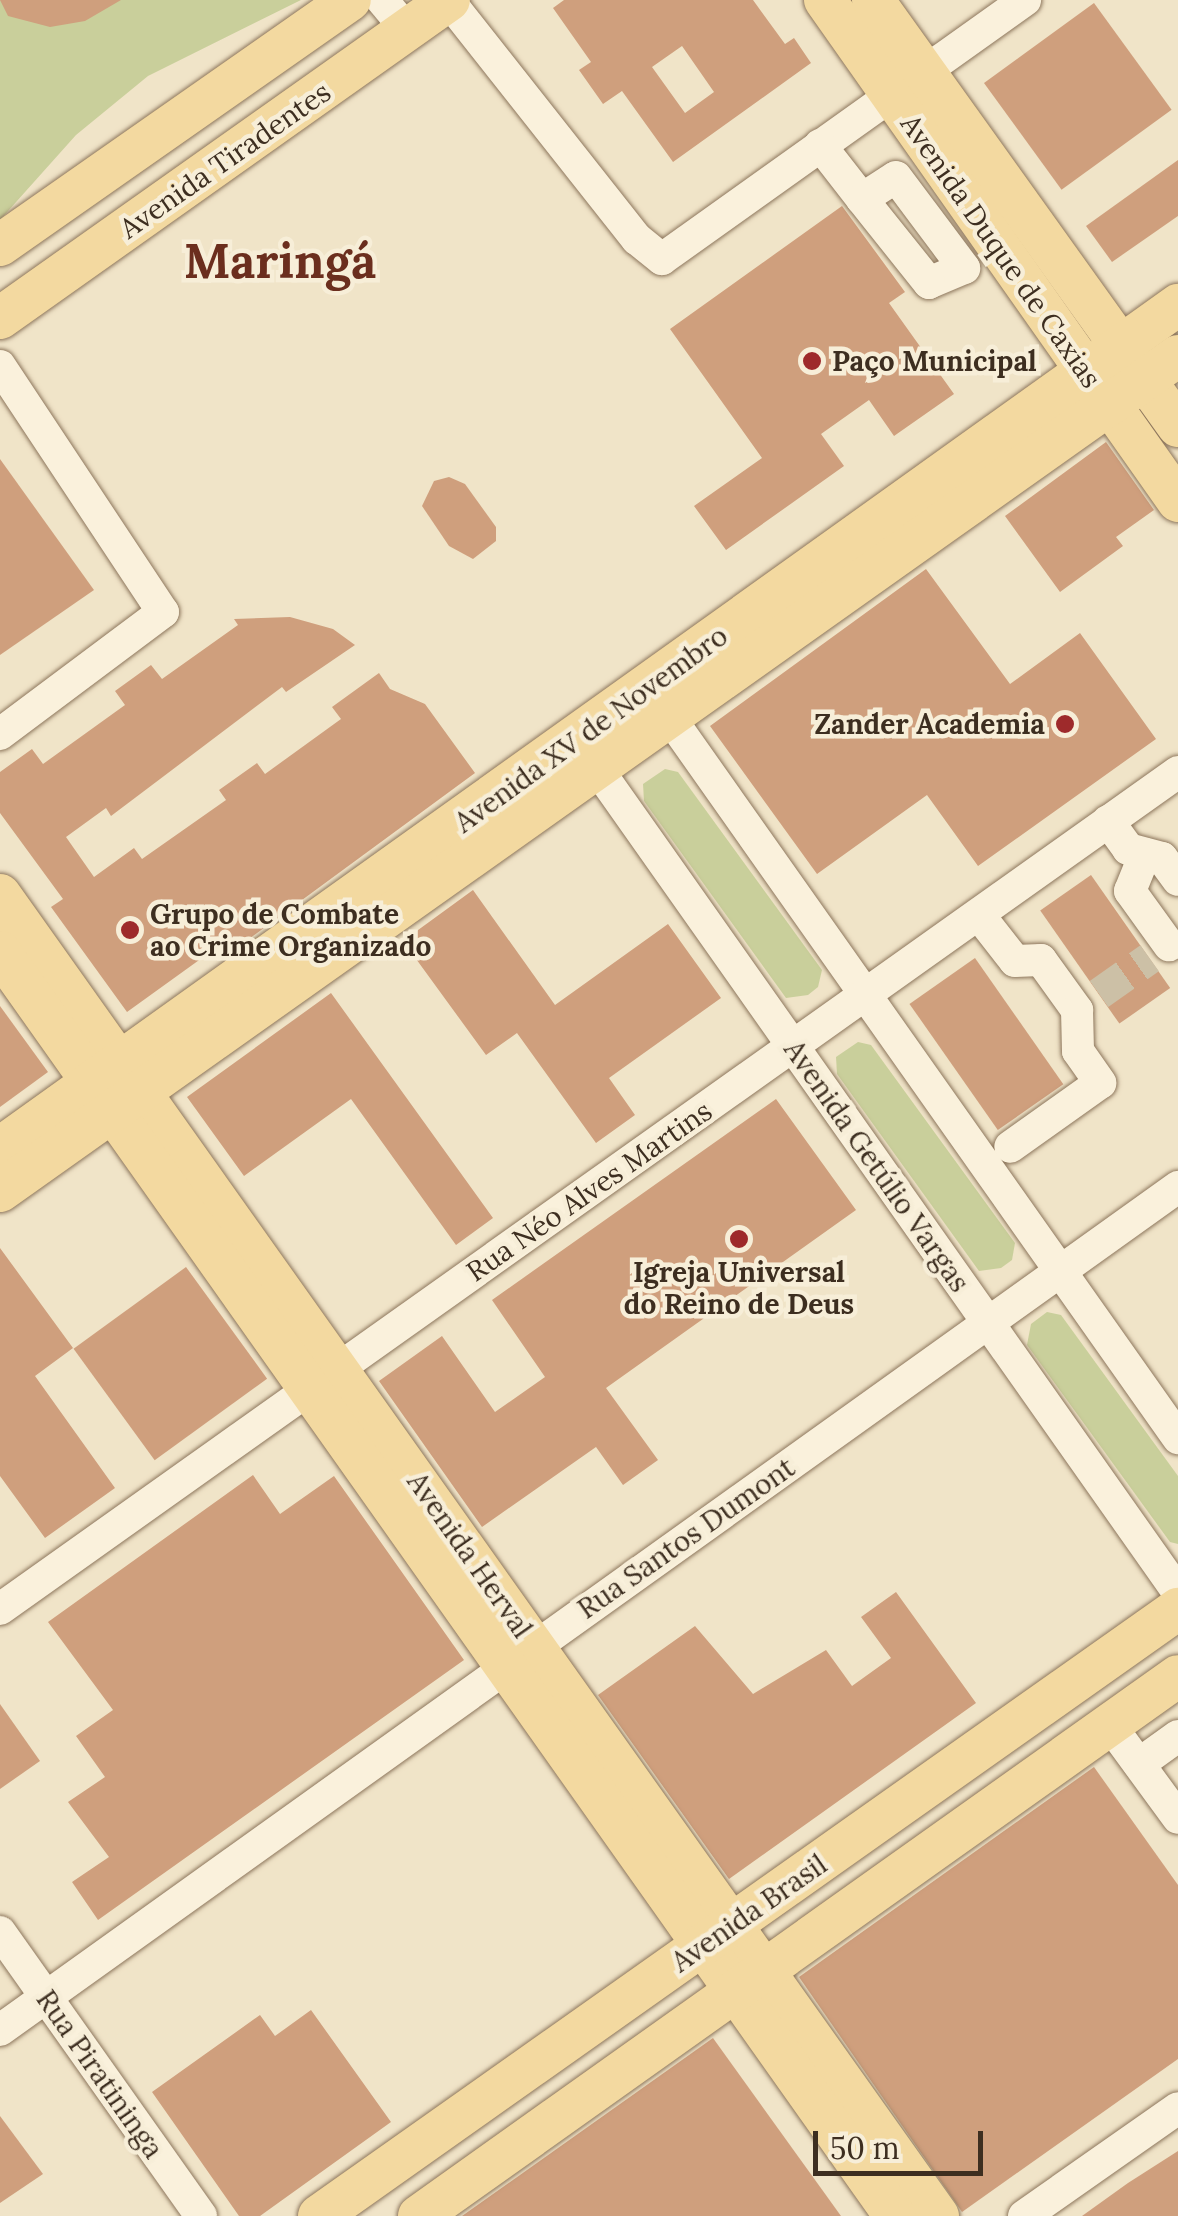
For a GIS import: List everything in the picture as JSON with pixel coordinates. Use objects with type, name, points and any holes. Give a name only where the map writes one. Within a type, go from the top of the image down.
[{"type":"main road","points":[[0,245],[350,0]]},
{"type":"main road","name":"Avenida Tiradentes","points":[[0,318],[395,15],[448,0]]},
{"type":"main road","name":"Avenida Duque de Caxias","points":[[826,0],[908,83],[1067,272],[1120,346],[1161,368],[1178,426]]},
{"type":"main road","name":"Avenida Duque de Caxias","points":[[873,0],[908,83],[990,234],[1178,501]]},
{"type":"main road","points":[[990,234],[1067,272]]},
{"type":"main road","name":"Avenida XV de Novembro","points":[[1097,388],[1120,346],[1178,304]]},
{"type":"main road","name":"Avenida XV de Novembro","points":[[0,1191],[116,1088],[1097,388],[1161,368]]},
{"type":"main road","name":"Avenida Herval","points":[[0,895],[10,940],[116,1088],[229,1278],[324,1380],[446,1522],[519,1656],[633,1849],[717,1936]]},
{"type":"main road","name":"Avenida XV de Novembro","points":[[0,1148],[116,1088]]},
{"type":"main road","name":"Avenida Herval","points":[[116,1088],[234,1225],[324,1380],[384,1496],[628,1781],[717,1936],[859,2165],[895,2216]]},
{"type":"main road","points":[[229,1278],[234,1225]]},
{"type":"main road","points":[[384,1496],[446,1522]]},
{"type":"main road","name":"Avenida Brasil","points":[[319,2216],[1178,1608]]},
{"type":"main road","name":"Avenida Brasil","points":[[419,2216],[1178,1676]]},
{"type":"main road","points":[[628,1781],[633,1849]]},
{"type":"main road","name":"Avenida Herval","points":[[748,1981],[852,2097],[938,2216]]},
{"type":"main road","points":[[852,2097],[859,2165]]},
{"type":"street","points":[[448,0],[636,239],[662,259],[1025,0]]},
{"type":"street","points":[[820,145],[862,199]]},
{"type":"street","points":[[0,366],[163,612],[0,734]]},
{"type":"street","points":[[659,703],[1178,1438]]},
{"type":"street","name":"Avenida Getúlio Vargas","points":[[587,754],[989,1324],[1164,1554],[1178,1592]]},
{"type":"street","name":"Rua Néo Alves Martins","points":[[0,1609],[1178,772]]},
{"type":"street","points":[[1108,822],[1128,849],[1162,858],[1178,880]]},
{"type":"street","points":[[1145,854],[1130,890],[1166,950]]},
{"type":"street","points":[[979,915],[1015,962],[1041,960],[1088,1002],[1078,1052],[1100,1083],[1010,1147]]},
{"type":"street","name":"Rua Santos Dumont","points":[[0,2030],[1178,1188]]},
{"type":"street","points":[[1110,1724],[1178,1818]]},
{"type":"street","points":[[1139,1764],[1178,1736]]},
{"type":"street","name":"Rua Piratininga","points":[[0,1932],[201,2216]]},
{"type":"street","points":[[1024,2216],[1178,2108]]},
{"type":"green space","points":[[0,0],[301,0],[148,76],[76,135],[0,220]]},
{"type":"green space","points":[[665,769],[678,772],[822,970],[818,987],[808,995],[786,998],[644,801],[643,784]]},
{"type":"green space","points":[[858,1042],[871,1045],[1015,1243],[1012,1260],[1001,1268],[979,1271],[837,1074],[836,1057]]},
{"type":"green space","points":[[1047,1312],[1061,1315],[1178,1476],[1178,1544],[1170,1542],[1027,1345],[1031,1324]]},
{"type":"building","points":[[0,0],[121,0],[85,21],[50,27],[8,16]]},
{"type":"building","points":[[564,0],[753,0],[785,44],[794,38],[811,63],[673,162],[622,91],[603,104],[579,70],[591,62],[553,8]],"holes":[[[682,46],[714,92],[685,113],[652,67]]]},
{"type":"building","points":[[1094,3],[1172,110],[1062,190],[984,83]]},
{"type":"building","points":[[1178,160],[1178,216],[1112,262],[1086,226]]},
{"type":"building","name":"Paço Municipal","points":[[842,206],[905,292],[889,303],[954,394],[894,436],[869,400],[821,434],[844,466],[726,550],[694,506],[762,458],[670,329]]},
{"type":"building","points":[[1106,442],[1154,510],[1116,537],[1123,546],[1060,592],[1005,516]]},
{"type":"building","points":[[0,459],[94,590],[0,655]]},
{"type":"building","points":[[449,477],[465,484],[496,527],[496,541],[473,559],[449,546],[422,506],[434,481]]},
{"type":"building","points":[[926,569],[1010,684],[1080,633],[1156,739],[978,866],[927,795],[817,874],[710,726]]},
{"type":"building","points":[[290,617],[333,629],[355,645],[286,692],[282,687],[111,816],[106,808],[66,837],[94,877],[134,848],[142,859],[226,800],[219,790],[257,763],[265,774],[341,719],[332,707],[379,673],[390,689],[425,704],[475,773],[227,955],[220,945],[127,1012],[51,907],[63,899],[0,813],[0,772],[32,749],[43,764],[125,705],[115,691],[151,665],[162,679],[238,625],[234,619]]},
{"type":"building","points":[[1091,875],[1170,988],[1119,1024],[1040,911]]},
{"type":"building","points":[[473,890],[555,1005],[668,924],[721,998],[609,1078],[635,1115],[596,1143],[517,1033],[486,1055],[403,941]]},
{"type":"building","points":[[975,958],[1063,1084],[998,1130],[909,1004]]},
{"type":"building","points":[[331,993],[493,1218],[456,1245],[351,1099],[244,1176],[187,1097]]},
{"type":"building","points":[[0,1006],[48,1072],[0,1107]]},
{"type":"building","points":[[776,1099],[856,1210],[606,1388],[658,1460],[623,1485],[596,1447],[482,1527],[379,1381],[442,1336],[495,1412],[545,1377],[492,1300]]},
{"type":"building","points":[[0,1248],[73,1348],[35,1376],[115,1488],[45,1538],[0,1476]]},
{"type":"building","points":[[186,1267],[267,1379],[155,1460],[74,1349]]},
{"type":"building","points":[[253,1475],[280,1514],[334,1476],[464,1660],[98,1920],[72,1882],[109,1857],[68,1802],[105,1777],[76,1736],[113,1710],[48,1622]]},
{"type":"building","points":[[896,1592],[976,1703],[729,1879],[598,1695],[695,1626],[753,1694],[826,1650],[852,1686],[891,1658],[861,1617]]},
{"type":"building","points":[[0,1704],[40,1761],[0,1789]]},
{"type":"building","points":[[1094,1767],[1178,1885],[1178,2059],[962,2212],[799,1977]]},
{"type":"building","points":[[311,2010],[391,2122],[260,2216],[239,2216],[152,2092],[260,2015],[275,2036]]},
{"type":"building","points":[[713,2038],[841,2216],[462,2216]]},
{"type":"building","points":[[0,2116],[43,2174],[0,2203]]},
{"type":"building","points":[[1178,2151],[1178,2216],[1082,2216],[1128,2183]]},
{"type":"tunnel","points":[[1099,994],[1150,958]]},
{"type":"place","name":"Paço Municipal","points":[[812,361]]},
{"type":"place","name":"Zander Academia","points":[[1065,724]]},
{"type":"place","name":"Grupo de Combate ao Crime Organizado","points":[[130,930]]},
{"type":"place","name":"Igreja Universal do Reino de Deus","points":[[739,1239]]},
{"type":"district","name":"Maringá","points":[[280,261]]}]
